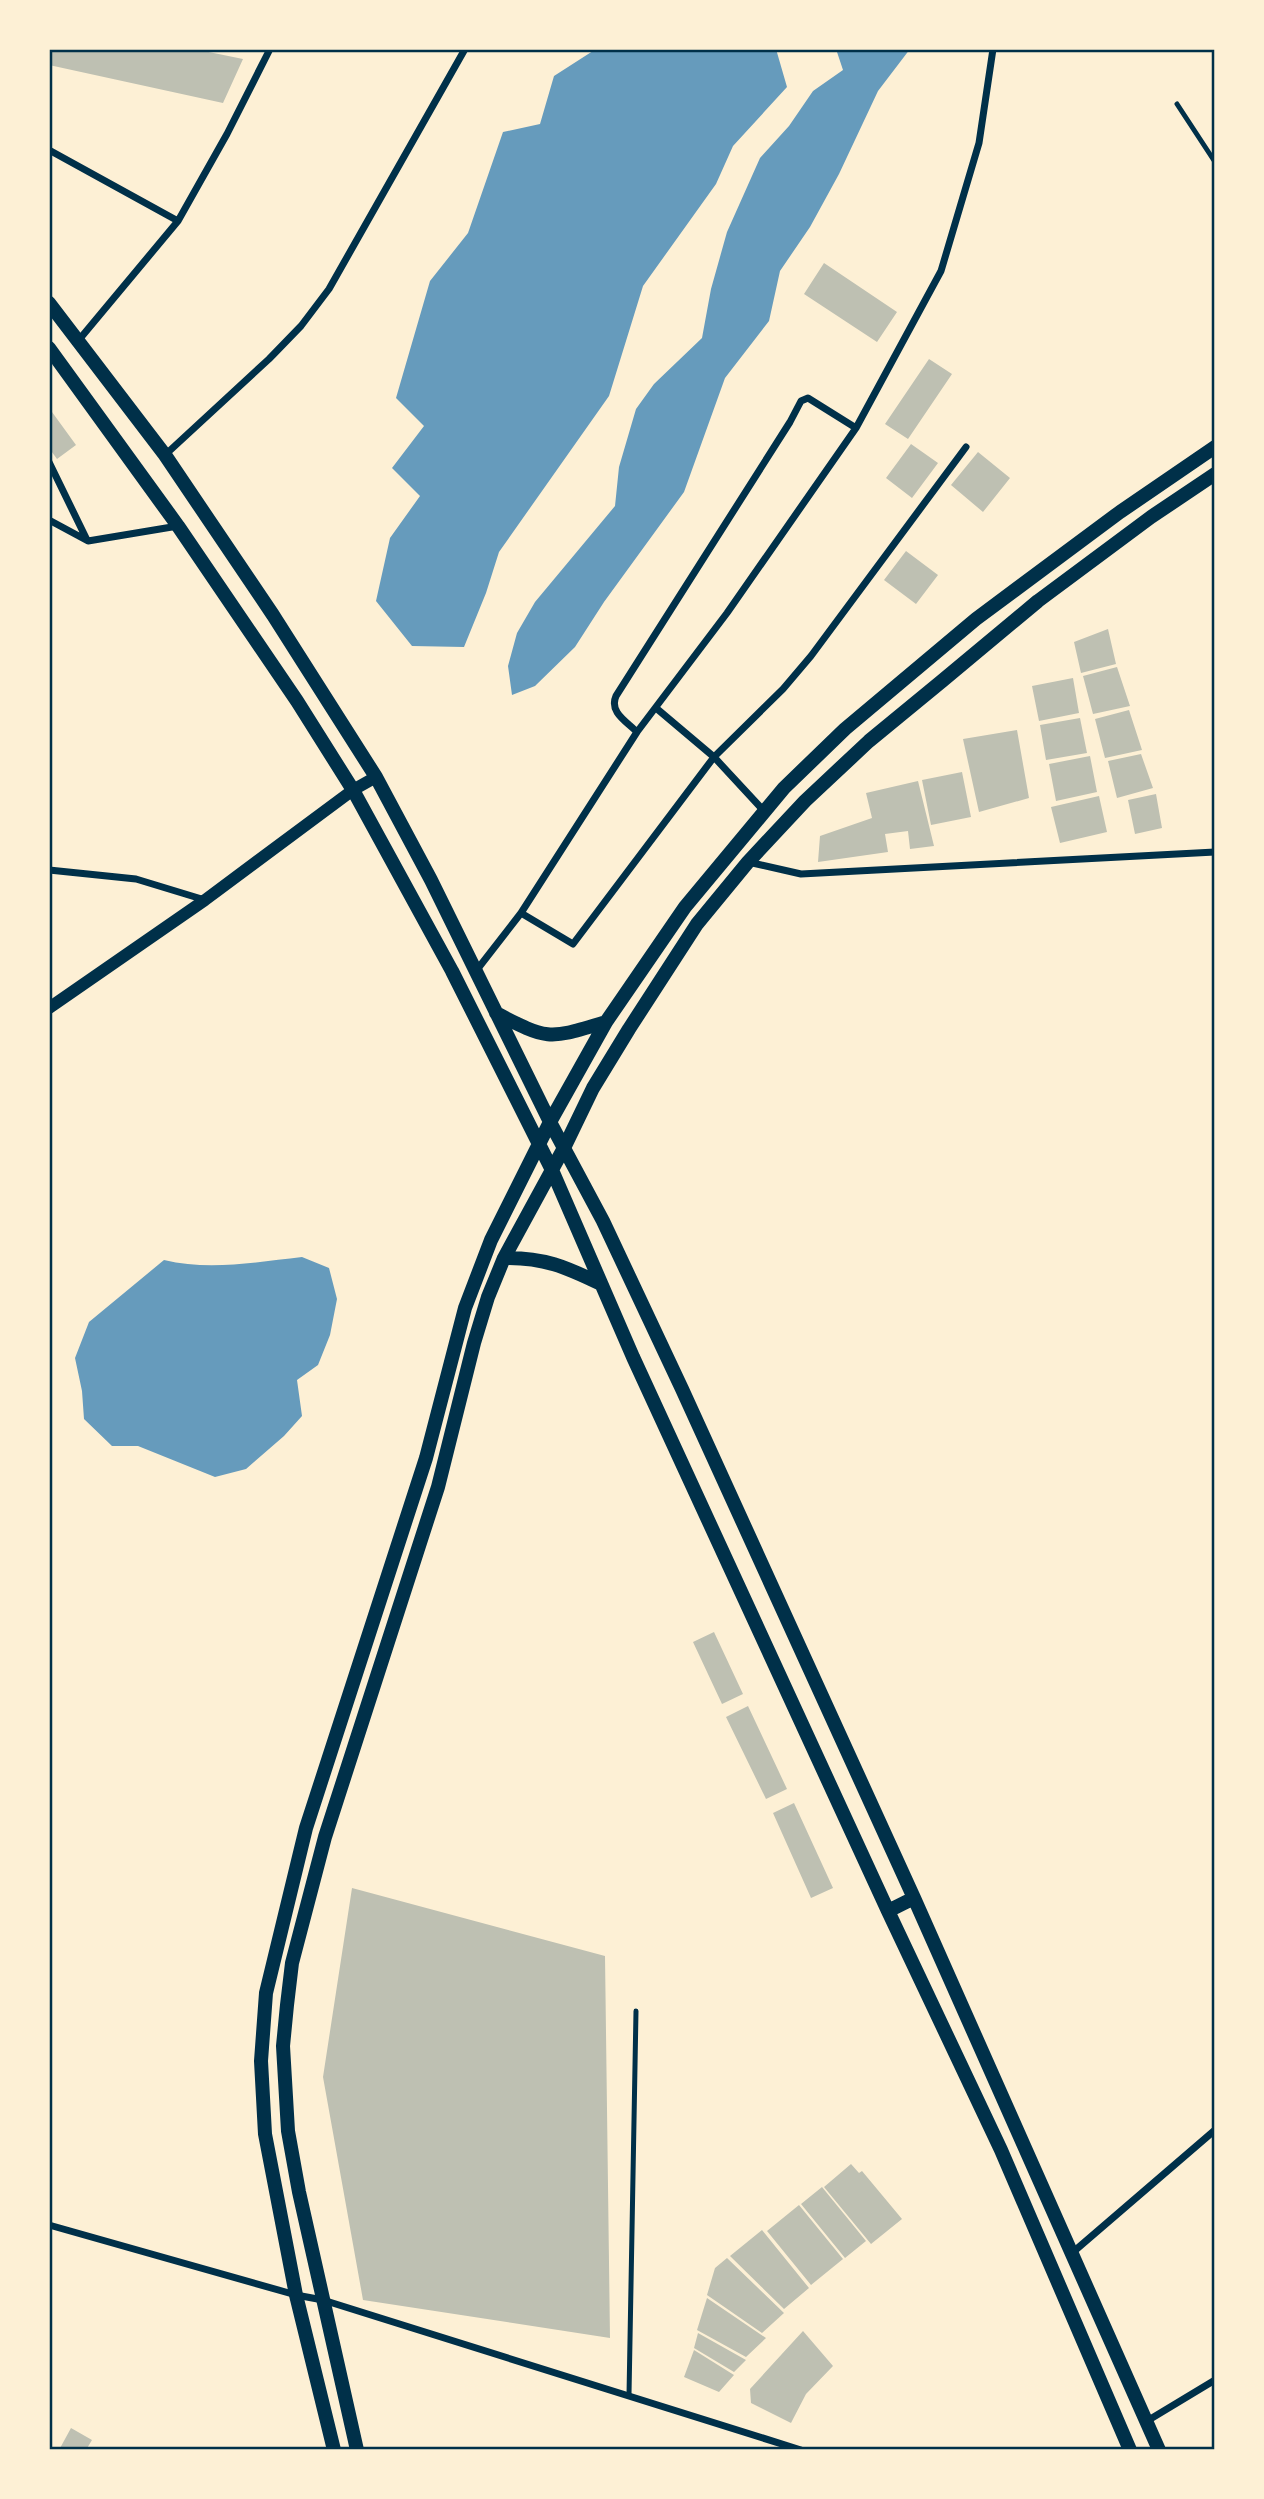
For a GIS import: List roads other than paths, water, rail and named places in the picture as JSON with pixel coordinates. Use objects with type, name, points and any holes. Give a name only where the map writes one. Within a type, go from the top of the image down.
[{"type":"main road","points":[[49,303],[165,455],[327,697],[376,777],[431,880],[550,1122],[565,1146],[676,1377],[914,1898],[1159,2450]]},
{"type":"main road","points":[[49,348],[178,526],[297,701],[353,790],[452,971],[552,1170],[601,1284],[1001,2150],[1130,2450]]},
{"type":"main road","points":[[334,2450],[296,2295],[265,2134],[262,2097],[266,1993],[306,1828],[426,1458],[465,1308],[491,1240],[550,1122],[606,1022],[685,907],[784,788],[845,729],[976,619],[1120,512],[1215,447]]},
{"type":"main road","points":[[357,2450],[299,2192],[288,2131],[283,2046],[292,1963],[325,1837],[438,1487],[474,1343],[488,1297],[504,1258],[593,1088],[662,976],[697,924],[748,862],[805,801],[869,741],[1038,601],[1215,474]]},
{"type":"main road","points":[[496,1013],[528,1030],[544,1035],[559,1036],[606,1022]]},
{"type":"main road","points":[[504,1258],[538,1259],[562,1265],[601,1284]]},
{"type":"main road","points":[[888,1910],[914,1898]]},
{"type":"street","points":[[78,341],[178,221],[227,134],[270,49]]},
{"type":"street","points":[[165,455],[269,359],[301,326],[329,289],[465,49]]},
{"type":"street","points":[[476,971],[521,913],[636,732],[727,613],[856,428],[941,271],[979,143],[993,49]]},
{"type":"street","points":[[49,150],[178,221]]},
{"type":"street","points":[[636,732],[614,710],[616,696],[801,401],[808,398],[856,428]]},
{"type":"street","points":[[521,913],[573,944],[714,757],[783,689],[811,656],[966,447]]},
{"type":"street","points":[[49,462],[88,541]]},
{"type":"street","points":[[49,520],[88,541],[178,526]]},
{"type":"street","points":[[656,708],[714,757],[764,811]]},
{"type":"street","points":[[49,1008],[205,900],[353,790],[376,777]]},
{"type":"street","points":[[748,862],[801,874],[1215,852]]},
{"type":"street","points":[[49,870],[136,878],[205,900]]},
{"type":"street","points":[[1071,2253],[1215,2130]]},
{"type":"street","points":[[49,2225],[296,2295],[323,2300],[801,2450]]},
{"type":"street","points":[[1147,2421],[1215,2380]]},
{"type":"lane","points":[[1177,104],[1215,162]]},
{"type":"lane","points":[[629,2395],[636,2011]]},
{"type":"water","points":[[596,49],[776,49],[787,87],[733,146],[716,184],[643,286],[609,396],[499,552],[464,647],[412,646],[376,601],[390,538],[420,496],[392,468],[424,426],[396,398],[430,281],[468,233],[503,132],[540,124],[554,76]]},
{"type":"water","points":[[836,49],[910,49],[878,91],[839,174],[810,227],[780,271],[769,321],[725,378],[684,492],[604,602],[575,647],[535,686],[512,695],[508,666],[517,633],[535,602],[615,506],[619,467],[636,409],[654,384],[702,338],[711,289],[727,232],[760,158],[789,126],[813,91],[843,70]]},
{"type":"water","points":[[302,1257],[329,1268],[337,1299],[330,1335],[318,1365],[297,1380],[302,1416],[284,1436],[246,1469],[215,1477],[138,1446],[112,1446],[84,1419],[82,1391],[75,1358],[89,1322],[164,1260],[216,1265]]}]
